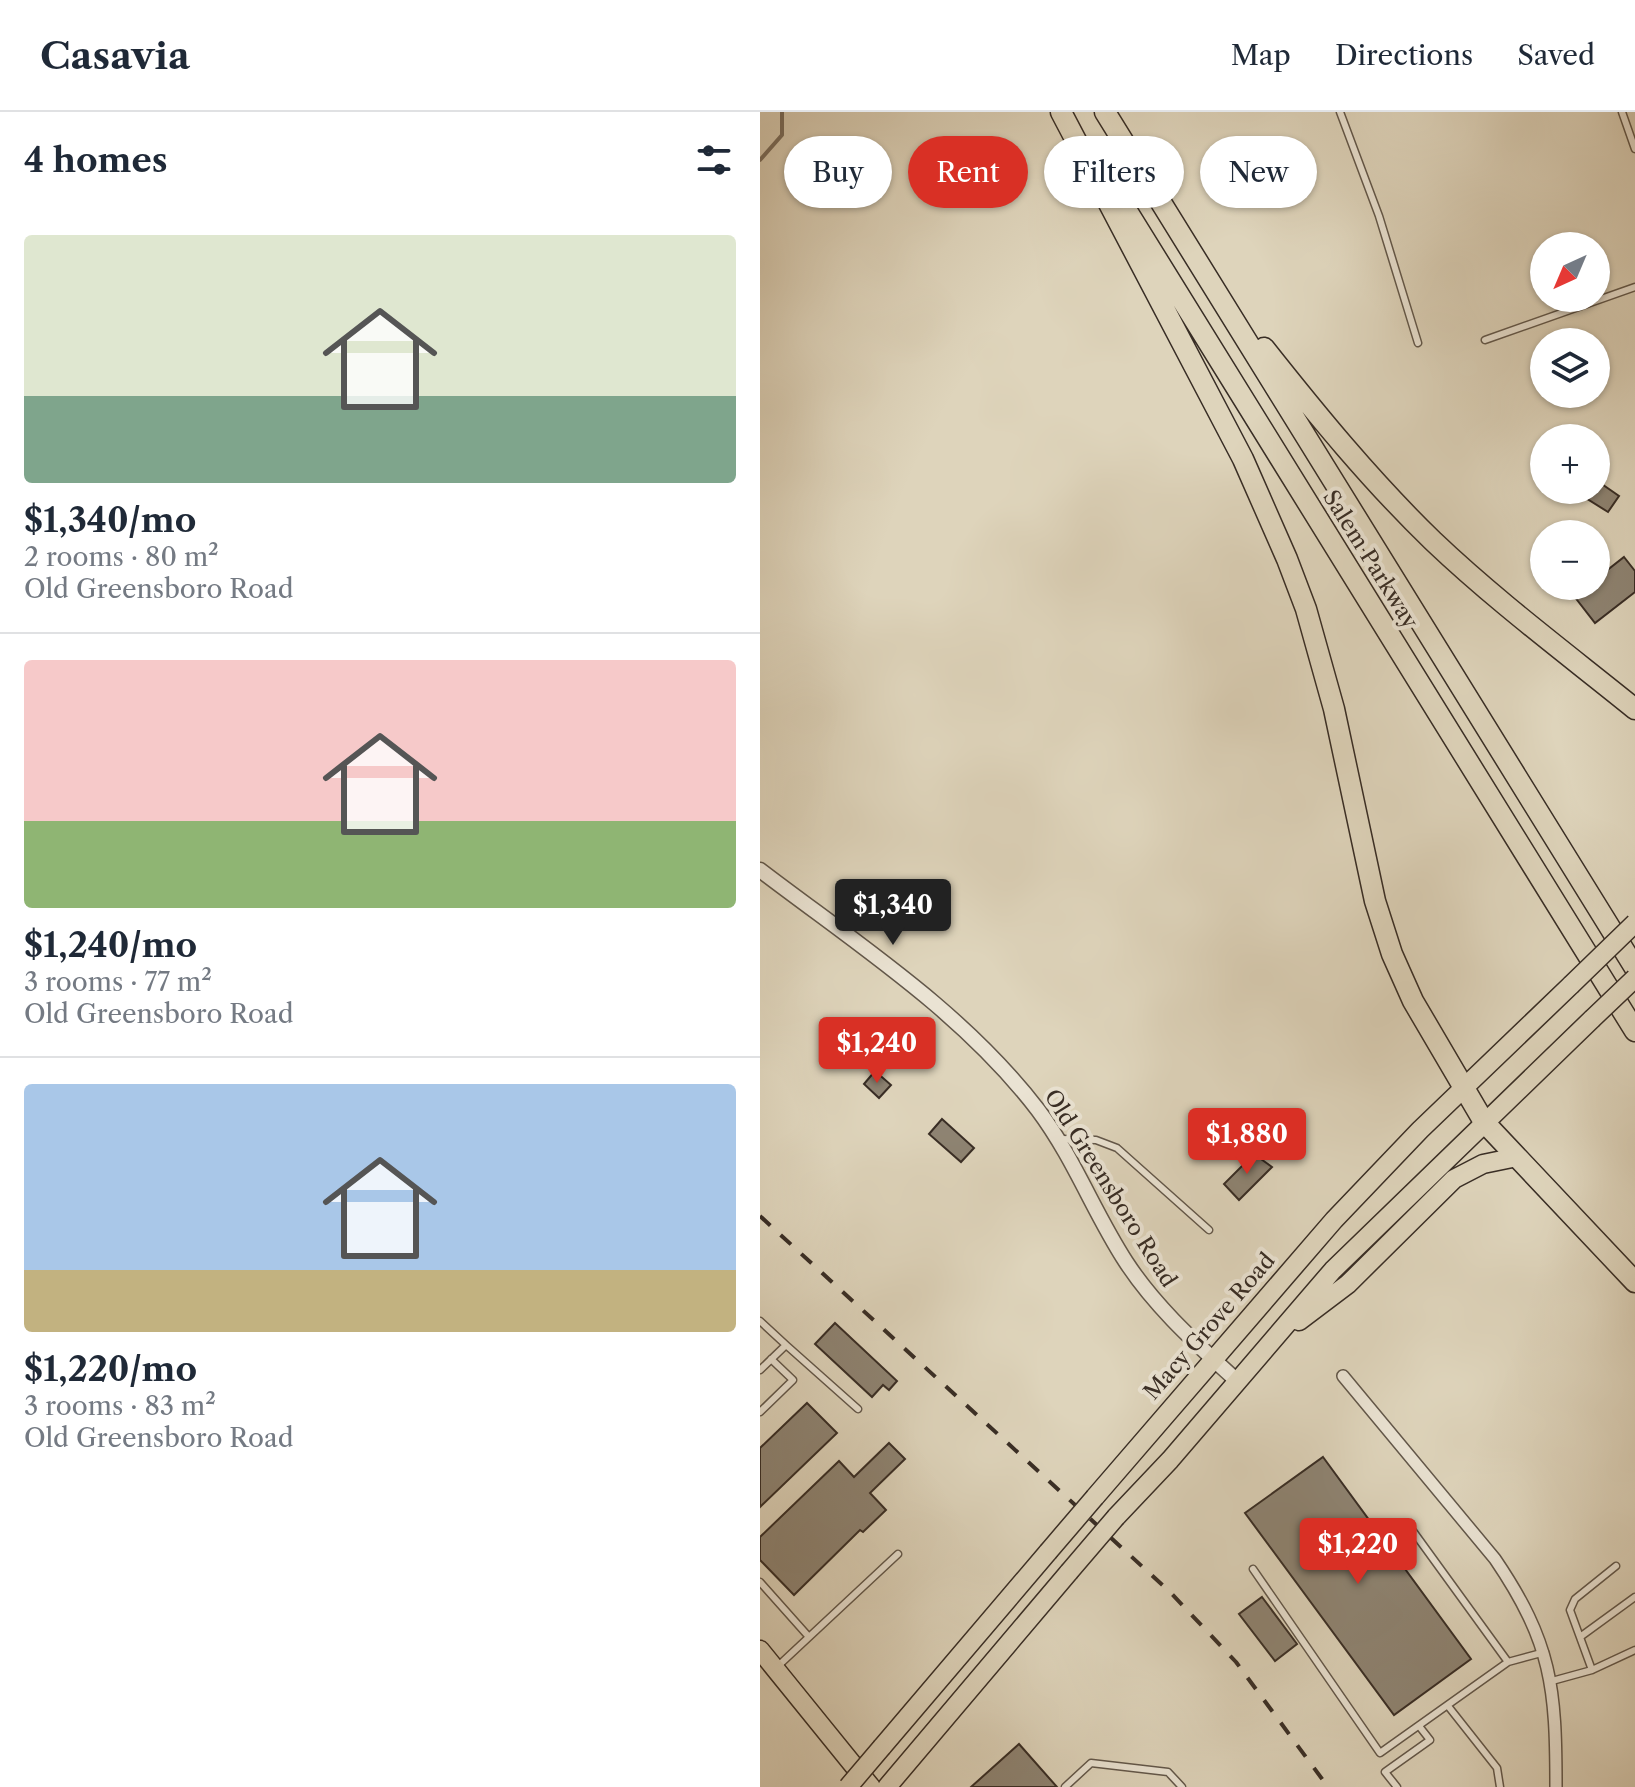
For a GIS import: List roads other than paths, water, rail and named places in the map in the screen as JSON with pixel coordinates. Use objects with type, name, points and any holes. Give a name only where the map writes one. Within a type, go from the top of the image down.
[{"type":"highway","name":"Salem Parkway","points":[[1063,112],[1635,1031]]},
{"type":"highway","points":[[1063,112],[1243,459],[1287,559],[1306,609],[1331,697],[1375,901],[1392,954],[1425,1024],[1484,1122],[1635,1282]]},
{"type":"highway","name":"Salem Parkway","points":[[1105,112],[1635,968]]},
{"type":"highway","points":[[1206,276],[1329,430],[1402,509],[1497,598],[1635,709]]},
{"type":"main road","name":"Macy Grove Road","points":[[848,1787],[1212,1358],[1334,1220],[1465,1086],[1635,923]]},
{"type":"main road","points":[[887,1787],[1116,1517],[1170,1460],[1333,1270],[1635,978]]},
{"type":"main road","points":[[1269,1345],[1348,1284],[1454,1179],[1483,1164],[1517,1157]]},
{"type":"main road","points":[[760,1650],[871,1787]]},
{"type":"street","name":"Old Greensboro Road","points":[[760,870],[951,1017],[1003,1069],[1059,1139],[1137,1279],[1173,1320],[1237,1381]]},
{"type":"street","points":[[1343,1376],[1495,1559],[1514,1587],[1545,1652],[1552,1681],[1556,1708],[1556,1787]]},
{"type":"lane","points":[[1340,112],[1379,216],[1418,343]]},
{"type":"lane","points":[[1622,112],[1635,149]]},
{"type":"lane","points":[[1485,340],[1635,287]]},
{"type":"lane","points":[[1059,1139],[1096,1140],[1117,1148],[1209,1230]]},
{"type":"lane","points":[[760,1321],[858,1409]]},
{"type":"lane","points":[[760,1370],[786,1345]]},
{"type":"lane","points":[[760,1412],[793,1380],[771,1359]]},
{"type":"lane","points":[[1410,1527],[1508,1662]]},
{"type":"lane","points":[[775,1669],[898,1554]]},
{"type":"lane","points":[[1592,1670],[1570,1610],[1572,1604],[1616,1566]]},
{"type":"lane","points":[[1253,1569],[1380,1753],[1508,1662],[1545,1652]]},
{"type":"lane","points":[[760,1582],[809,1637]]},
{"type":"lane","points":[[1580,1637],[1635,1597]]},
{"type":"lane","points":[[1552,1681],[1592,1670],[1635,1650]]},
{"type":"lane","points":[[1448,1706],[1497,1768],[1500,1787]]},
{"type":"lane","points":[[1397,1787],[1385,1772],[1430,1740],[1419,1726]]},
{"type":"lane","points":[[1065,1787],[1091,1763],[1168,1772],[1182,1787]]},
{"type":"waterway","points":[[760,160],[782,135],[782,112]]},
{"type":"railway","points":[[760,1216],[1170,1592],[1236,1662],[1328,1787]]}]
